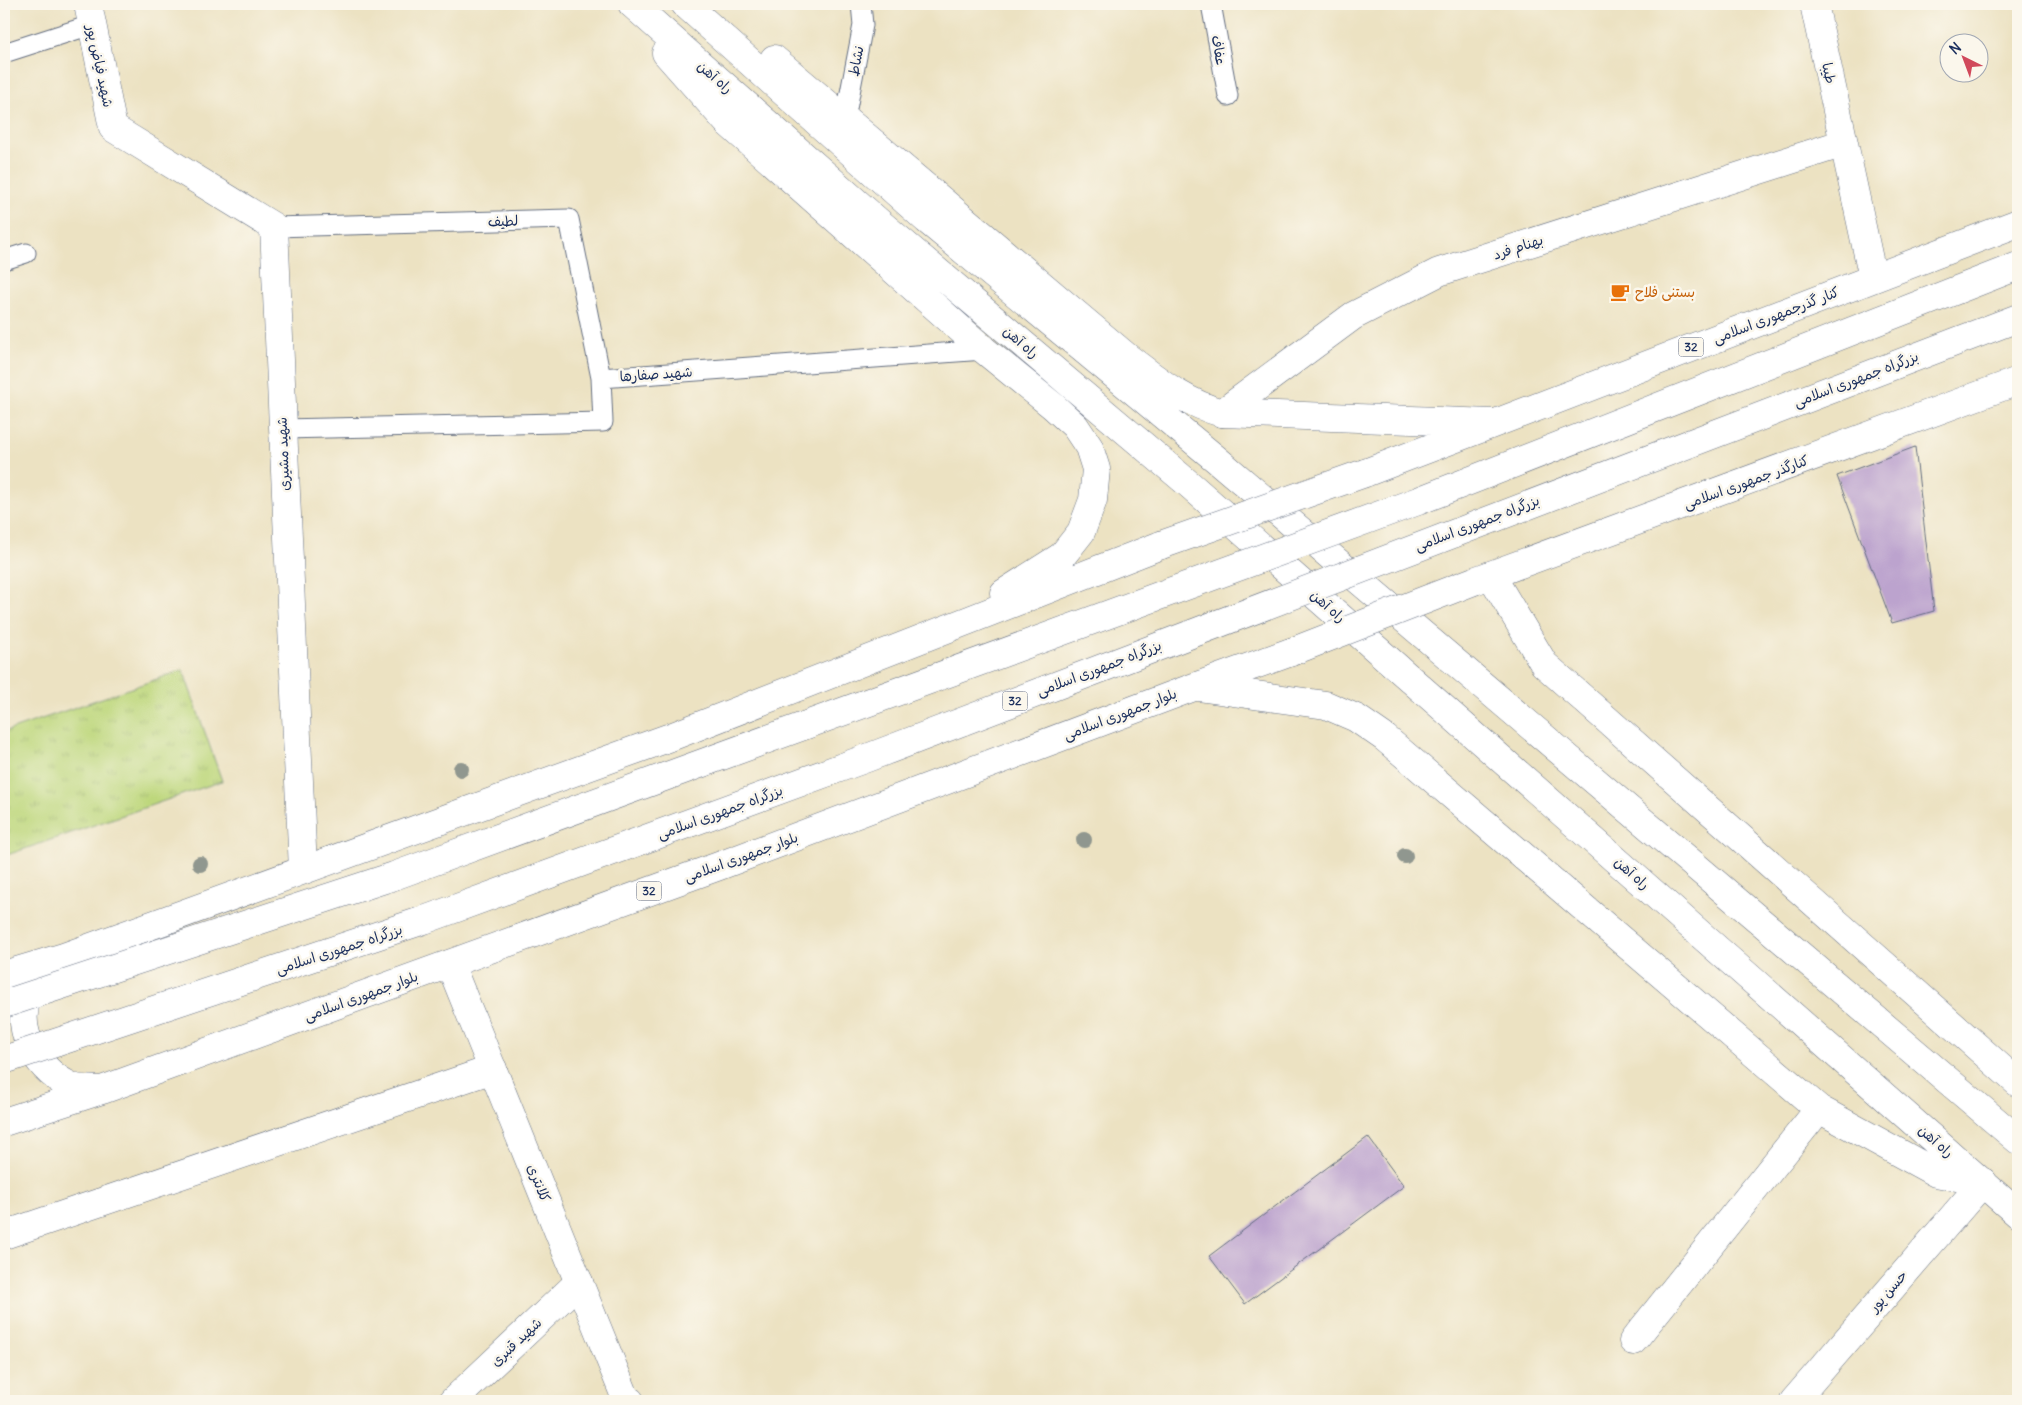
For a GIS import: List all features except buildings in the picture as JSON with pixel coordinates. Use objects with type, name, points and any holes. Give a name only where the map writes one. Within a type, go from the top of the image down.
[{"type":"main road","points":[[621,4],[728,123],[984,350],[1076,426],[1089,447],[1096,469],[1092,500],[1081,532],[1062,556],[1024,582],[923,639]]},
{"type":"main road","name":"راه آهن","points":[[632,4],[881,224],[1190,485],[2018,1214]]},
{"type":"main road","points":[[685,4],[928,220],[1216,459],[2018,1140]]},
{"type":"main road","points":[[695,4],[772,57],[1127,357],[1178,395],[1198,406],[1222,413],[1492,423]]},
{"type":"main road","name":"طیبا","points":[[1814,4],[1873,278]]},
{"type":"main road","name":"شهید فیاض پور","points":[[90,14],[113,128],[274,227]]},
{"type":"main road","name":"بهنام فرد","points":[[1222,413],[1354,316],[1439,272],[1844,143]]},
{"type":"main road","name":"کنار گذرجمهوری اسلامی","points":[[923,639],[1161,545],[1365,473],[2018,223]]},
{"type":"main road","name":"شهید مشیری","points":[[274,227],[303,870]]},
{"type":"main road","points":[[4,1004],[394,876],[1418,501],[2018,266]]},
{"type":"main road","name":"بزرگراه جمهوری اسلامی","points":[[4,1060],[424,920],[830,771],[2018,318]]},
{"type":"main road","name":"کنارگذر جمهوری اسلامی","points":[[1482,578],[2018,381]]},
{"type":"main road","points":[[1482,578],[1544,664],[2018,1083]]},
{"type":"main road","name":"بلوار جمهوری اسلامی","points":[[4,1122],[102,1090],[719,866],[1194,686],[1291,652],[1482,578]]},
{"type":"main road","name":"32","points":[[4,975],[64,956],[668,738],[923,639]]},
{"type":"main road","points":[[1194,686],[1326,706],[1356,718],[1385,738],[1819,1109],[1936,1173],[1983,1182]]},
{"type":"main road","points":[[64,956],[42,973],[28,998],[24,1026],[32,1052],[50,1074],[74,1088],[102,1090]]},
{"type":"main road","name":"کلانتری","points":[[450,964],[626,1399],[630,1401]]},
{"type":"main road","points":[[4,1235],[493,1069]]},
{"type":"main road","points":[[1632,1341],[1819,1109]]},
{"type":"main road","name":"حسن پور","points":[[1794,1401],[1983,1182]]},
{"type":"main road","name":"شهید قنبری","points":[[453,1401],[579,1282]]},
{"type":"lane","name":"نشاط","points":[[845,119],[863,26],[861,4]]},
{"type":"lane","name":"عفاف","points":[[1211,4],[1228,96]]},
{"type":"lane","points":[[4,53],[90,14]]},
{"type":"lane","name":"لطیف","points":[[274,227],[569,219],[602,378]]},
{"type":"lane","points":[[4,260],[26,253]]},
{"type":"lane","name":"شهید صفارها","points":[[282,429],[603,422],[602,378],[984,350]]},
{"type":"green space","points":[[183,670],[222,781],[4,856],[4,732]]},
{"type":"place","name":"بستنی فلاح","points":[[1620,292]]}]
